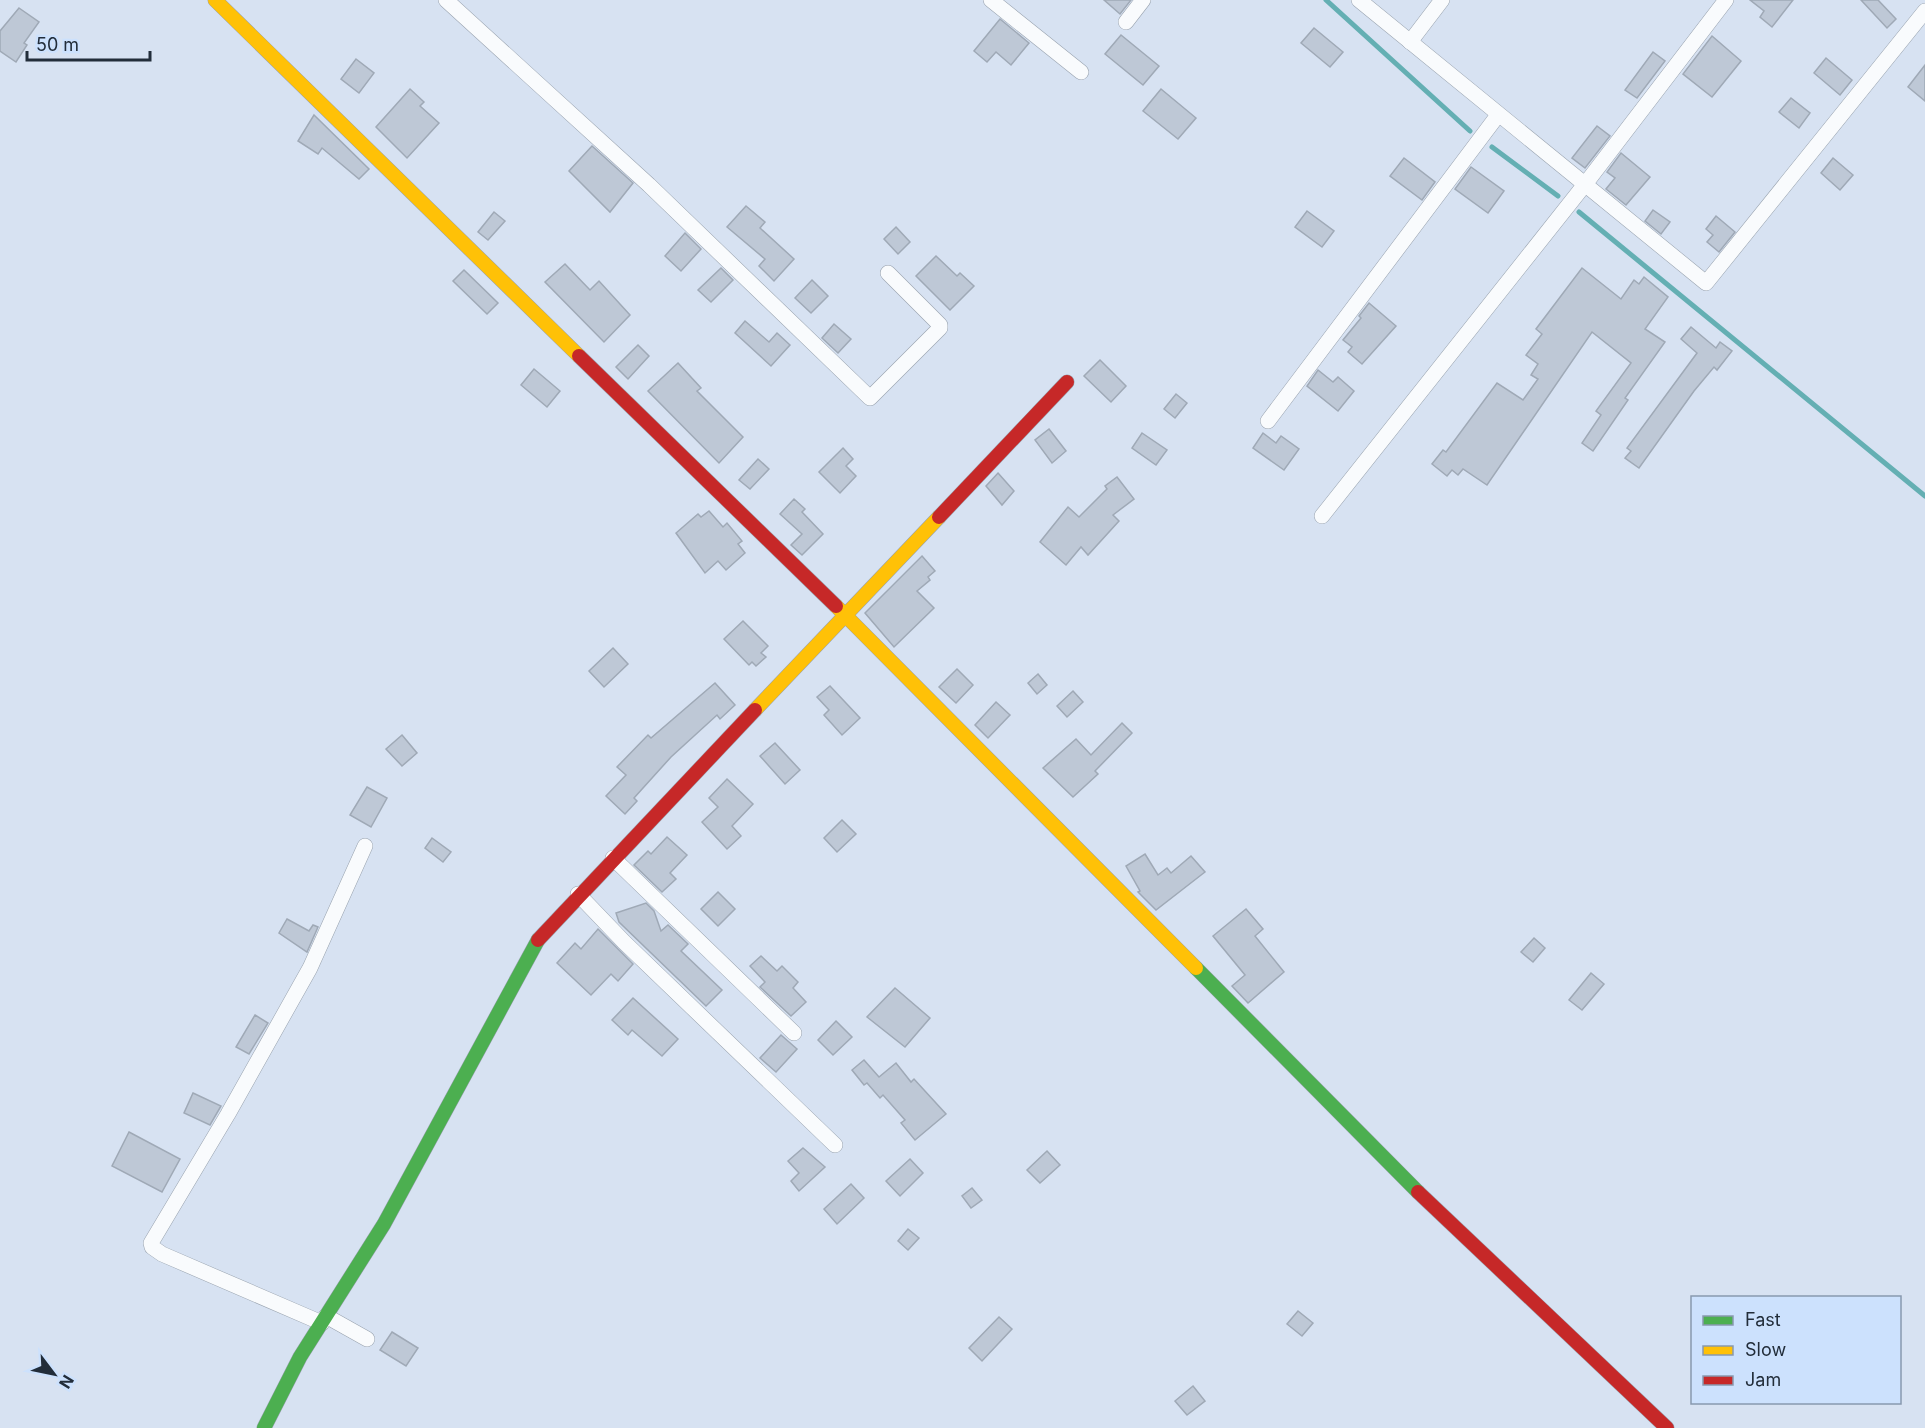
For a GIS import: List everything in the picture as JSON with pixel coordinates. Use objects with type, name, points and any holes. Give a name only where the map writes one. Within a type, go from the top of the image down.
[{"type":"street","points":[[216,0],[845,615],[1437,1211],[1667,1428]]},
{"type":"street","points":[[446,0],[649,185],[870,398],[940,328],[939,323],[888,273]]},
{"type":"street","points":[[992,0],[1081,72]]},
{"type":"street","points":[[1126,22],[1143,0]]},
{"type":"street","points":[[1359,0],[1498,116],[1586,183],[1701,281],[1708,282],[1925,11]]},
{"type":"street","points":[[1410,42],[1442,0]]},
{"type":"street","points":[[1322,516],[1586,183],[1726,0]]},
{"type":"street","points":[[1268,422],[1498,116]]},
{"type":"street","points":[[264,1428],[300,1357],[384,1224],[542,933],[1067,382]]},
{"type":"street","points":[[366,846],[310,968],[243,1088],[151,1243],[152,1247],[162,1254],[324,1319],[367,1339]]},
{"type":"street","points":[[613,858],[794,1033]]},
{"type":"street","points":[[578,894],[624,942],[835,1145]]},
{"type":"building","points":[[1104,0],[1131,0],[1120,14]]},
{"type":"building","points":[[1750,0],[1793,0],[1772,27],[1760,17],[1764,11]]},
{"type":"building","points":[[1861,0],[1878,0],[1896,19],[1887,28]]},
{"type":"building","points":[[19,8],[39,22],[24,43],[27,45],[16,62],[0,51],[0,31]]},
{"type":"building","points":[[1000,19],[1029,43],[1011,65],[996,52],[987,62],[974,51]]},
{"type":"building","points":[[1314,28],[1343,52],[1330,67],[1301,43]]},
{"type":"building","points":[[1121,35],[1159,66],[1143,85],[1105,54]]},
{"type":"building","points":[[1712,36],[1741,61],[1712,97],[1683,74]]},
{"type":"building","points":[[1653,52],[1665,61],[1637,98],[1625,90]]},
{"type":"building","points":[[1826,58],[1852,80],[1840,95],[1814,73]]},
{"type":"building","points":[[356,59],[374,73],[359,93],[341,79]]},
{"type":"building","points":[[1925,65],[1925,101],[1908,87]]},
{"type":"building","points":[[410,89],[424,102],[420,106],[439,123],[407,158],[376,127]]},
{"type":"building","points":[[1161,89],[1196,118],[1178,139],[1143,111]]},
{"type":"building","points":[[1791,98],[1810,113],[1799,128],[1779,112]]},
{"type":"building","points":[[314,115],[369,169],[359,179],[322,148],[318,154],[298,141]]},
{"type":"building","points":[[1597,126],[1610,136],[1585,168],[1572,158]]},
{"type":"building","points":[[592,146],[633,183],[610,212],[569,171]]},
{"type":"building","points":[[1621,153],[1650,177],[1626,205],[1606,189],[1615,178],[1607,172]]},
{"type":"building","points":[[1404,158],[1435,182],[1422,200],[1390,176]]},
{"type":"building","points":[[1833,158],[1853,175],[1840,190],[1821,173]]},
{"type":"building","points":[[1471,167],[1504,191],[1488,213],[1455,189]]},
{"type":"building","points":[[746,206],[765,222],[760,228],[794,259],[774,281],[759,266],[765,259],[727,227]]},
{"type":"building","points":[[1653,210],[1670,222],[1661,234],[1645,221]]},
{"type":"building","points":[[1307,211],[1334,231],[1322,247],[1295,227]]},
{"type":"building","points":[[494,212],[505,221],[488,240],[478,232]]},
{"type":"building","points":[[1716,216],[1735,232],[1719,252],[1707,242],[1713,235],[1706,229]]},
{"type":"building","points":[[896,227],[910,242],[898,254],[884,239]]},
{"type":"building","points":[[685,233],[701,249],[681,271],[665,256]]},
{"type":"building","points":[[936,256],[957,276],[960,273],[974,286],[950,310],[916,276]]},
{"type":"building","points":[[565,264],[590,290],[599,281],[630,315],[604,342],[545,282]]},
{"type":"building","points":[[721,268],[733,280],[711,302],[698,290]]},
{"type":"building","points":[[1582,268],[1621,299],[1634,280],[1639,284],[1644,277],[1668,297],[1645,329],[1665,342],[1625,398],[1628,400],[1593,451],[1582,443],[1601,415],[1596,411],[1631,363],[1592,332],[1487,485],[1463,469],[1458,475],[1452,470],[1447,476],[1432,464],[1443,450],[1446,452],[1497,383],[1523,400],[1538,379],[1531,375],[1538,364],[1526,355],[1542,334],[1536,329]]},
{"type":"building","points":[[464,270],[498,303],[487,314],[453,281]]},
{"type":"building","points":[[812,280],[828,296],[811,313],[795,298]]},
{"type":"building","points":[[1369,303],[1396,326],[1362,364],[1348,352],[1352,347],[1343,340],[1361,318],[1359,316]]},
{"type":"building","points":[[745,321],[769,342],[777,333],[790,345],[771,366],[735,333]]},
{"type":"building","points":[[834,324],[851,339],[838,353],[822,338]]},
{"type":"building","points":[[1691,327],[1716,348],[1720,342],[1732,351],[1717,370],[1714,367],[1694,391],[1639,468],[1625,458],[1631,451],[1627,448],[1697,353],[1681,339]]},
{"type":"building","points":[[638,345],[649,356],[628,379],[616,367]]},
{"type":"building","points":[[1100,360],[1126,386],[1111,402],[1084,376]]},
{"type":"building","points":[[678,363],[701,388],[697,391],[743,437],[719,463],[648,391]]},
{"type":"building","points":[[534,369],[560,391],[547,407],[521,385]]},
{"type":"building","points":[[1318,370],[1333,382],[1338,377],[1354,391],[1338,411],[1307,386]]},
{"type":"building","points":[[1176,394],[1187,403],[1175,418],[1164,409]]},
{"type":"building","points":[[1049,429],[1066,451],[1052,463],[1035,440]]},
{"type":"building","points":[[1142,433],[1167,450],[1156,465],[1132,448]]},
{"type":"building","points":[[1263,433],[1276,443],[1281,436],[1299,449],[1284,470],[1253,448]]},
{"type":"building","points":[[843,448],[853,459],[846,466],[856,476],[840,493],[819,472]]},
{"type":"building","points":[[758,459],[769,469],[750,489],[739,480]]},
{"type":"building","points":[[998,473],[1014,491],[1002,505],[986,486]]},
{"type":"building","points":[[1117,477],[1134,499],[1113,515],[1119,521],[1088,555],[1081,547],[1066,565],[1040,542],[1068,507],[1079,517],[1107,489],[1105,486]]},
{"type":"building","points":[[794,499],[805,509],[802,512],[823,534],[802,555],[791,545],[802,534],[780,514]]},
{"type":"building","points":[[709,511],[723,527],[727,523],[742,541],[738,544],[745,553],[726,570],[718,561],[705,573],[676,533],[698,514],[701,517]]},
{"type":"building","points":[[922,556],[935,571],[928,577],[930,580],[917,591],[934,608],[894,647],[865,613]]},
{"type":"building","points":[[743,621],[768,646],[761,653],[766,657],[756,666],[752,662],[749,665],[724,639]]},
{"type":"building","points":[[613,648],[628,664],[604,687],[589,671]]},
{"type":"building","points":[[957,669],[973,685],[956,703],[939,687]]},
{"type":"building","points":[[1038,674],[1047,685],[1037,694],[1028,683]]},
{"type":"building","points":[[715,683],[735,705],[720,719],[717,715],[671,757],[634,798],[637,801],[625,814],[606,796],[626,775],[617,767],[648,735],[651,738]]},
{"type":"building","points":[[830,686],[860,718],[842,735],[824,715],[829,710],[817,697]]},
{"type":"building","points":[[1073,691],[1083,702],[1067,717],[1057,706]]},
{"type":"building","points":[[996,702],[1010,715],[988,738],[975,725]]},
{"type":"building","points":[[1122,723],[1132,733],[1095,771],[1098,774],[1073,797],[1043,768],[1076,739],[1091,755]]},
{"type":"building","points":[[402,735],[417,753],[402,766],[386,749]]},
{"type":"building","points":[[775,743],[800,770],[785,784],[760,756]]},
{"type":"building","points":[[727,779],[753,804],[732,826],[741,836],[727,849],[702,822],[718,807],[709,798]]},
{"type":"building","points":[[367,787],[387,798],[371,827],[350,815]]},
{"type":"building","points":[[842,820],[856,834],[837,852],[824,838]]},
{"type":"building","points":[[667,837],[687,855],[670,873],[676,879],[662,892],[634,865],[648,851],[651,854]]},
{"type":"building","points":[[432,838],[451,852],[443,862],[425,848]]},
{"type":"building","points":[[1145,854],[1158,875],[1167,868],[1171,873],[1191,856],[1205,872],[1156,910],[1138,892],[1140,891],[1126,866]]},
{"type":"building","points":[[718,892],[735,909],[718,926],[701,909]]},
{"type":"building","points":[[646,903],[654,911],[661,931],[668,925],[688,944],[681,951],[722,990],[706,1006],[619,922],[616,913]]},
{"type":"building","points":[[1246,909],[1263,929],[1255,936],[1284,972],[1248,1003],[1232,986],[1245,975],[1213,936]]},
{"type":"building","points":[[287,919],[309,931],[313,925],[318,927],[307,952],[279,933]]},
{"type":"building","points":[[598,929],[633,964],[618,981],[611,974],[591,995],[557,963],[575,943],[581,949]]},
{"type":"building","points":[[1534,938],[1545,948],[1533,962],[1521,952]]},
{"type":"building","points":[[761,956],[777,971],[782,966],[798,982],[793,988],[806,1002],[791,1016],[760,987],[765,982],[750,966]]},
{"type":"building","points":[[1591,973],[1604,984],[1582,1010],[1569,1000]]},
{"type":"building","points":[[895,988],[930,1018],[905,1047],[867,1017]]},
{"type":"building","points":[[633,998],[678,1039],[662,1056],[632,1030],[628,1035],[612,1020]]},
{"type":"building","points":[[255,1015],[268,1023],[249,1054],[236,1047]]},
{"type":"building","points":[[836,1021],[852,1037],[833,1055],[818,1040]]},
{"type":"building","points":[[781,1035],[797,1049],[776,1072],[760,1058]]},
{"type":"building","points":[[864,1060],[879,1077],[896,1063],[911,1082],[914,1079],[946,1114],[915,1140],[901,1123],[905,1120],[883,1095],[880,1098],[867,1083],[864,1085],[852,1070]]},
{"type":"building","points":[[193,1093],[221,1106],[210,1125],[184,1113]]},
{"type":"building","points":[[129,1132],[180,1159],[162,1192],[112,1166]]},
{"type":"building","points":[[803,1148],[825,1167],[799,1191],[791,1181],[799,1173],[788,1161]]},
{"type":"building","points":[[1047,1151],[1060,1165],[1040,1183],[1027,1170]]},
{"type":"building","points":[[910,1159],[923,1173],[900,1196],[886,1181]]},
{"type":"building","points":[[851,1184],[864,1198],[837,1224],[824,1209]]},
{"type":"building","points":[[972,1188],[982,1200],[971,1208],[962,1196]]},
{"type":"building","points":[[908,1229],[919,1238],[908,1250],[898,1241]]},
{"type":"building","points":[[1298,1311],[1313,1323],[1302,1336],[1287,1324]]},
{"type":"building","points":[[999,1317],[1012,1329],[982,1361],[969,1348]]},
{"type":"building","points":[[392,1332],[418,1348],[406,1366],[380,1350]]},
{"type":"building","points":[[1193,1386],[1205,1401],[1187,1415],[1175,1401]]},
{"type":"waterway","points":[[1326,0],[1470,131]]},
{"type":"waterway","points":[[1492,147],[1558,196]]},
{"type":"waterway","points":[[1579,212],[1925,496]]},
{"type":"traffic: fast","points":[[264,1428],[300,1357],[384,1224],[538,940]]},
{"type":"traffic: fast","points":[[1196,968],[1418,1192]]},
{"type":"traffic: slow","points":[[215,0],[579,356]]},
{"type":"traffic: slow","points":[[755,710],[939,517]]},
{"type":"traffic: slow","points":[[836,606],[1196,968]]},
{"type":"traffic: jam","points":[[579,356],[836,606]]},
{"type":"traffic: jam","points":[[939,517],[1067,382]]},
{"type":"traffic: jam","points":[[538,940],[755,710]]},
{"type":"traffic: jam","points":[[1418,1192],[1667,1428]]}]
